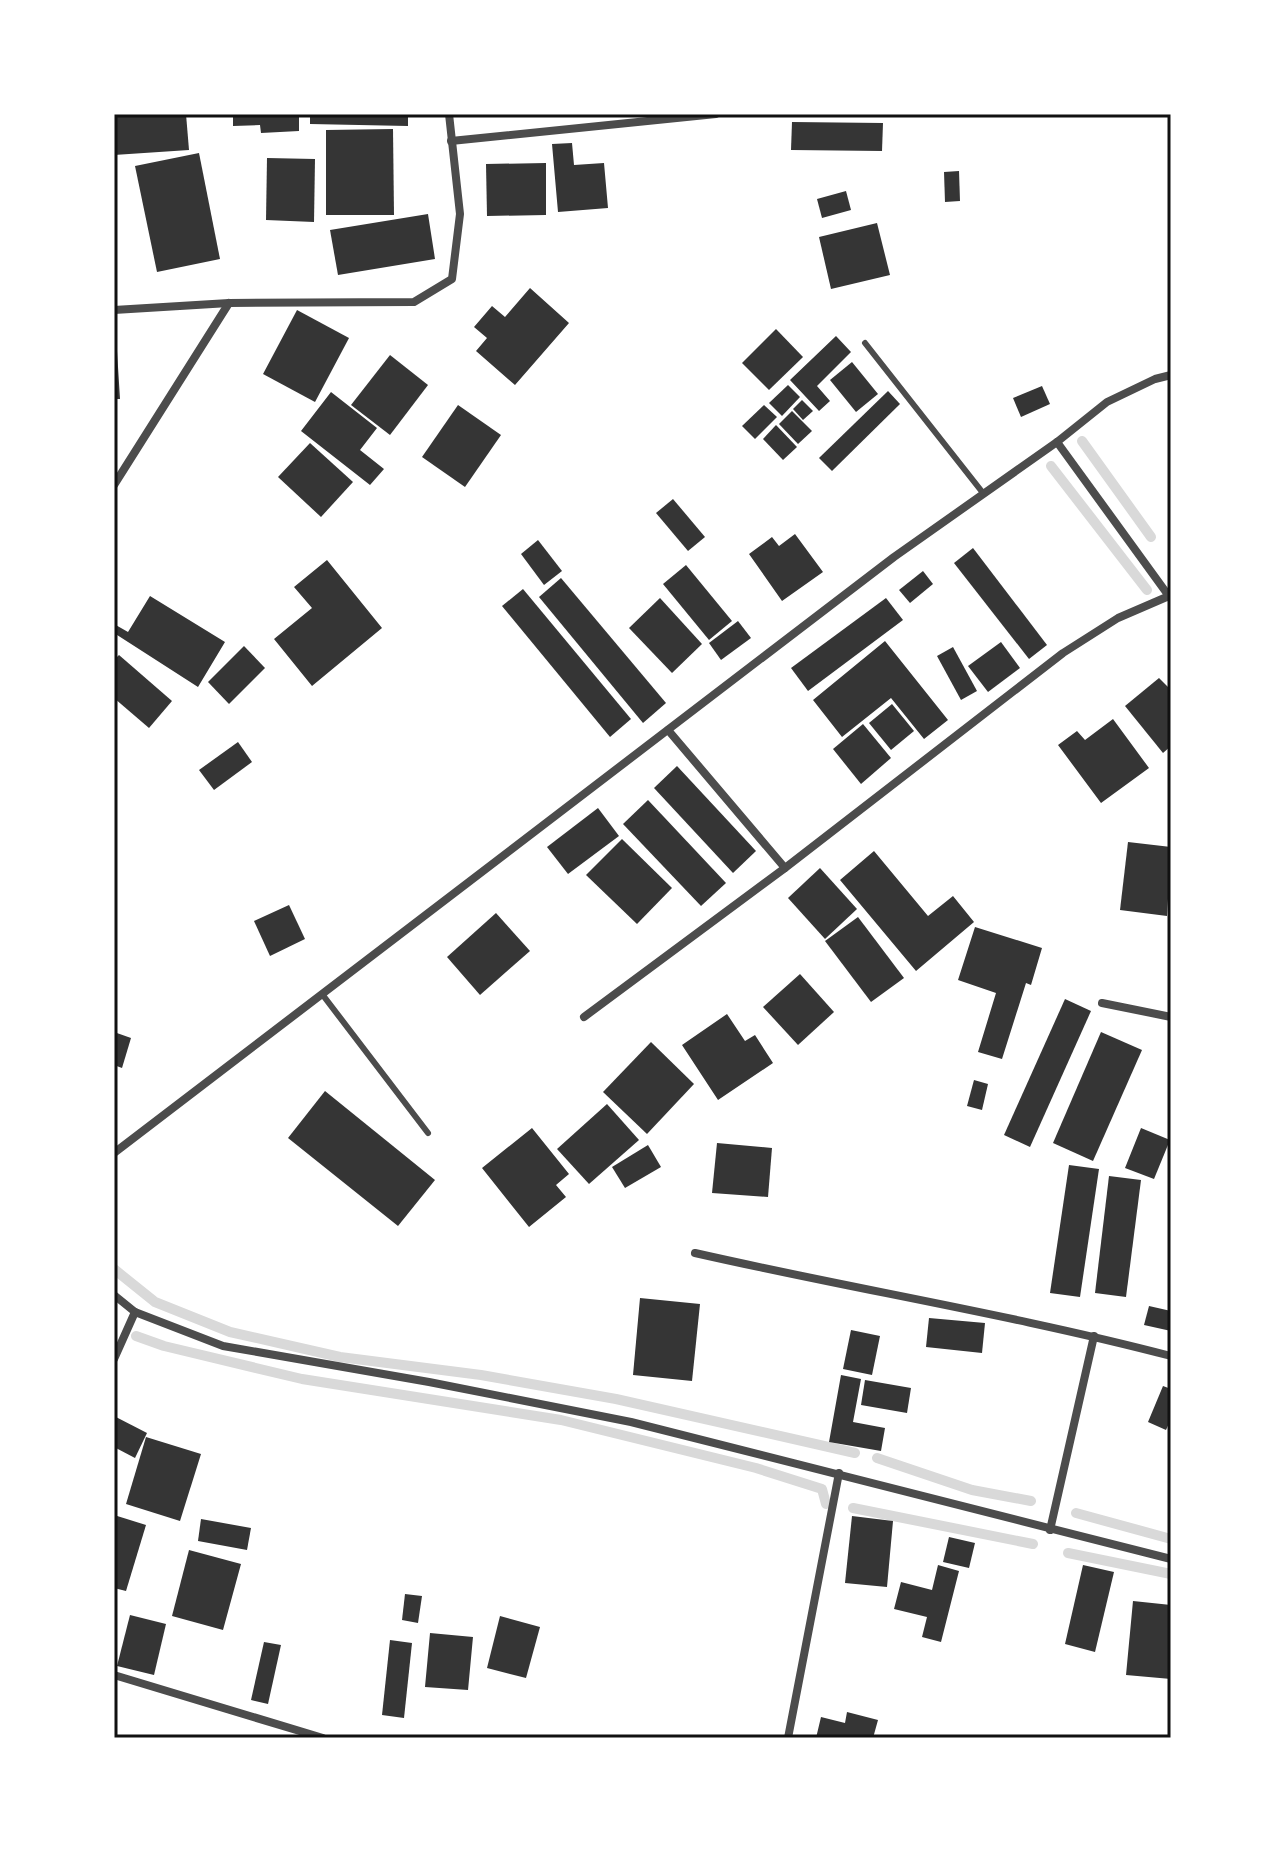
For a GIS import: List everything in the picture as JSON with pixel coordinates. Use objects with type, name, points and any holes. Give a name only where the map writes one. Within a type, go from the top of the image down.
[{"type":"street","points":[[114,310],[229,303],[414,302],[452,279],[460,214],[449,114]]},
{"type":"street","points":[[451,141],[716,114]]},
{"type":"street","points":[[114,485],[229,303]]},
{"type":"street","points":[[114,1153],[894,557],[1057,442],[1107,402],[1155,379],[1171,375]]},
{"type":"street","points":[[584,1017],[785,868],[1063,653],[1118,618],[1170,597],[1057,442]]},
{"type":"street","points":[[668,730],[785,868]]},
{"type":"street","points":[[1102,1003],[1171,1017]]},
{"type":"street","points":[[695,1253],[1094,1336],[1171,1356]]},
{"type":"street","points":[[114,1295],[135,1312],[223,1346],[631,1422],[1171,1559]]},
{"type":"street","points":[[114,1359],[135,1312]]},
{"type":"street","points":[[1050,1530],[1094,1336]]},
{"type":"street","points":[[788,1738],[839,1473]]},
{"type":"street","points":[[114,1675],[323,1738]]},
{"type":"lane","points":[[865,343],[983,493]]},
{"type":"lane","points":[[322,994],[428,1133]]},
{"type":"building","points":[[114,114],[186,114],[189,150],[114,155]]},
{"type":"building","points":[[233,114],[299,114],[299,131],[261,133],[260,125],[233,126]]},
{"type":"building","points":[[310,114],[408,114],[408,126],[310,124]]},
{"type":"building","points":[[792,122],[883,123],[882,151],[791,150]]},
{"type":"building","points":[[393,129],[394,215],[326,215],[326,130]]},
{"type":"building","points":[[572,143],[574,165],[604,163],[608,208],[558,212],[552,144]]},
{"type":"building","points":[[199,153],[220,259],[157,272],[135,166]]},
{"type":"building","points":[[267,158],[315,159],[314,222],[266,220]]},
{"type":"building","points":[[546,163],[546,215],[487,216],[486,164]]},
{"type":"building","points":[[959,171],[960,201],[945,202],[944,172]]},
{"type":"building","points":[[846,191],[851,210],[822,218],[817,199]]},
{"type":"building","points":[[428,214],[435,259],[338,275],[330,230]]},
{"type":"building","points":[[877,223],[890,275],[831,289],[819,237]]},
{"type":"building","points":[[530,288],[569,323],[515,385],[476,351],[487,338],[474,327],[492,306],[505,317]]},
{"type":"building","points":[[297,310],[349,338],[315,402],[263,374]]},
{"type":"building","points":[[776,329],[803,357],[769,390],[742,363]]},
{"type":"building","points":[[116,335],[120,399],[114,399]]},
{"type":"building","points":[[836,336],[851,352],[817,386],[830,401],[819,411],[790,380]]},
{"type":"building","points":[[390,355],[428,385],[390,435],[351,405]]},
{"type":"building","points":[[852,362],[878,394],[856,412],[830,380]]},
{"type":"building","points":[[788,385],[800,397],[782,416],[769,403]]},
{"type":"building","points":[[1042,386],[1050,404],[1021,417],[1013,398]]},
{"type":"building","points":[[888,391],[900,404],[832,471],[819,458]]},
{"type":"building","points":[[331,392],[377,428],[360,450],[384,469],[370,485],[301,431]]},
{"type":"building","points":[[802,400],[813,411],[803,420],[793,409]]},
{"type":"building","points":[[458,405],[501,435],[465,487],[422,457]]},
{"type":"building","points":[[764,405],[777,417],[755,439],[742,426]]},
{"type":"building","points":[[792,411],[812,431],[798,444],[779,424]]},
{"type":"building","points":[[776,425],[797,447],[783,460],[763,439]]},
{"type":"building","points":[[310,443],[353,482],[321,517],[278,477]]},
{"type":"building","points":[[673,499],[705,537],[688,551],[656,513]]},
{"type":"building","points":[[795,534],[823,572],[782,601],[749,554],[772,537],[779,546]]},
{"type":"building","points":[[538,540],[562,571],[544,585],[521,554]]},
{"type":"building","points":[[973,548],[1047,645],[1029,659],[954,563]]},
{"type":"building","points":[[327,560],[382,628],[312,686],[274,639],[312,608],[294,587]]},
{"type":"building","points":[[686,565],[732,621],[709,640],[663,584]]},
{"type":"building","points":[[923,571],[933,584],[910,603],[899,590]]},
{"type":"building","points":[[561,578],[666,703],[643,723],[539,597]]},
{"type":"building","points":[[523,589],[631,719],[610,737],[502,606]]},
{"type":"building","points":[[150,596],[225,642],[198,687],[114,633],[114,624],[128,632]]},
{"type":"building","points":[[660,598],[702,644],[672,673],[629,628]]},
{"type":"building","points":[[886,598],[903,620],[808,691],[791,668]]},
{"type":"building","points":[[738,621],[751,638],[721,660],[709,643]]},
{"type":"building","points":[[885,641],[948,720],[924,739],[891,698],[842,737],[813,700]]},
{"type":"building","points":[[1001,642],[1020,668],[988,692],[968,666]]},
{"type":"building","points":[[244,646],[265,668],[229,704],[208,682]]},
{"type":"building","points":[[953,647],[977,691],[961,700],[937,656]]},
{"type":"building","points":[[119,655],[172,701],[149,728],[114,698],[114,660]]},
{"type":"building","points":[[1159,678],[1171,690],[1171,746],[1163,753],[1125,706]]},
{"type":"building","points":[[892,704],[914,731],[891,750],[869,723]]},
{"type":"building","points":[[1113,719],[1149,768],[1101,803],[1058,745],[1077,731],[1085,740]]},
{"type":"building","points":[[863,724],[891,758],[861,784],[833,749]]},
{"type":"building","points":[[238,742],[252,762],[214,790],[199,770]]},
{"type":"building","points":[[677,766],[756,851],[733,873],[654,788]]},
{"type":"building","points":[[648,800],[726,883],[701,906],[623,824]]},
{"type":"building","points":[[598,808],[619,836],[568,874],[547,847]]},
{"type":"building","points":[[622,839],[672,888],[637,924],[586,875]]},
{"type":"building","points":[[1128,842],[1171,847],[1167,916],[1120,910]]},
{"type":"building","points":[[874,851],[928,916],[953,896],[974,922],[916,971],[840,880]]},
{"type":"building","points":[[820,868],[857,909],[825,939],[788,898]]},
{"type":"building","points":[[289,905],[305,939],[270,956],[254,921]]},
{"type":"building","points":[[496,913],[530,951],[480,995],[447,957]]},
{"type":"building","points":[[858,917],[904,978],[871,1002],[825,941]]},
{"type":"building","points":[[975,927],[1042,948],[1031,985],[1026,983],[1002,1059],[978,1052],[996,993],[958,980]]},
{"type":"building","points":[[800,974],[834,1012],[798,1045],[763,1007]]},
{"type":"building","points":[[1065,999],[1091,1011],[1030,1147],[1004,1135]]},
{"type":"building","points":[[727,1014],[745,1041],[755,1035],[773,1063],[718,1100],[682,1045]]},
{"type":"building","points":[[114,1032],[131,1038],[122,1068],[114,1065]]},
{"type":"building","points":[[1101,1032],[1142,1050],[1093,1161],[1053,1143]]},
{"type":"building","points":[[651,1042],[694,1084],[647,1134],[603,1092]]},
{"type":"building","points":[[974,1080],[988,1084],[982,1110],[967,1106]]},
{"type":"building","points":[[325,1091],[435,1180],[398,1226],[288,1138]]},
{"type":"building","points":[[607,1104],[639,1140],[589,1184],[557,1149]]},
{"type":"building","points":[[532,1128],[569,1174],[556,1185],[566,1197],[529,1227],[482,1168]]},
{"type":"building","points":[[1141,1128],[1170,1140],[1154,1179],[1125,1168]]},
{"type":"building","points":[[717,1143],[772,1148],[768,1197],[712,1193]]},
{"type":"building","points":[[648,1145],[661,1167],[625,1188],[612,1167]]},
{"type":"building","points":[[1069,1165],[1099,1169],[1080,1297],[1050,1293]]},
{"type":"building","points":[[1109,1176],[1141,1180],[1126,1297],[1095,1293]]},
{"type":"building","points":[[640,1298],[700,1304],[692,1381],[633,1375]]},
{"type":"building","points":[[1149,1306],[1171,1311],[1171,1331],[1144,1325]]},
{"type":"building","points":[[929,1318],[985,1323],[982,1353],[926,1347]]},
{"type":"building","points":[[851,1330],[880,1336],[872,1375],[843,1369]]},
{"type":"building","points":[[841,1375],[861,1379],[853,1422],[885,1428],[881,1451],[829,1442]]},
{"type":"building","points":[[865,1380],[911,1388],[907,1413],[861,1405]]},
{"type":"building","points":[[1163,1386],[1171,1389],[1171,1419],[1166,1430],[1148,1422]]},
{"type":"building","points":[[114,1416],[147,1433],[135,1458],[114,1447]]},
{"type":"building","points":[[146,1437],[201,1454],[180,1521],[126,1504]]},
{"type":"building","points":[[114,1515],[146,1525],[126,1591],[114,1588]]},
{"type":"building","points":[[852,1516],[893,1521],[887,1587],[845,1583]]},
{"type":"building","points":[[201,1519],[251,1528],[247,1550],[198,1541]]},
{"type":"building","points":[[949,1537],[975,1543],[969,1568],[943,1562]]},
{"type":"building","points":[[189,1550],[241,1564],[223,1630],[172,1616]]},
{"type":"building","points":[[938,1565],[959,1571],[941,1642],[922,1637],[927,1617],[894,1609],[901,1582],[932,1590]]},
{"type":"building","points":[[1083,1565],[1114,1572],[1095,1652],[1065,1644]]},
{"type":"building","points":[[405,1594],[422,1596],[418,1623],[402,1620]]},
{"type":"building","points":[[1133,1601],[1171,1605],[1171,1679],[1126,1675]]},
{"type":"building","points":[[130,1615],[166,1624],[154,1675],[117,1666]]},
{"type":"building","points":[[500,1616],[540,1627],[526,1678],[487,1668]]},
{"type":"building","points":[[430,1633],[473,1637],[468,1690],[425,1687]]},
{"type":"building","points":[[390,1640],[412,1643],[404,1718],[382,1715]]},
{"type":"building","points":[[264,1642],[281,1645],[268,1704],[251,1700]]},
{"type":"building","points":[[847,1712],[878,1720],[873,1738],[816,1738],[821,1717],[845,1723]]},
{"type":"waterway","points":[[1082,441],[1151,537]]},
{"type":"waterway","points":[[1051,466],[1147,590]]},
{"type":"waterway","points":[[114,1269],[155,1302],[230,1332],[340,1357],[481,1375],[616,1399],[855,1453]]},
{"type":"waterway","points":[[136,1336],[164,1346],[302,1379],[561,1420],[756,1468],[822,1489],[826,1504]]},
{"type":"waterway","points":[[877,1458],[972,1490],[1031,1501]]},
{"type":"waterway","points":[[853,1508],[1033,1544]]},
{"type":"waterway","points":[[1076,1513],[1171,1539]]},
{"type":"waterway","points":[[1068,1553],[1171,1574]]}]
